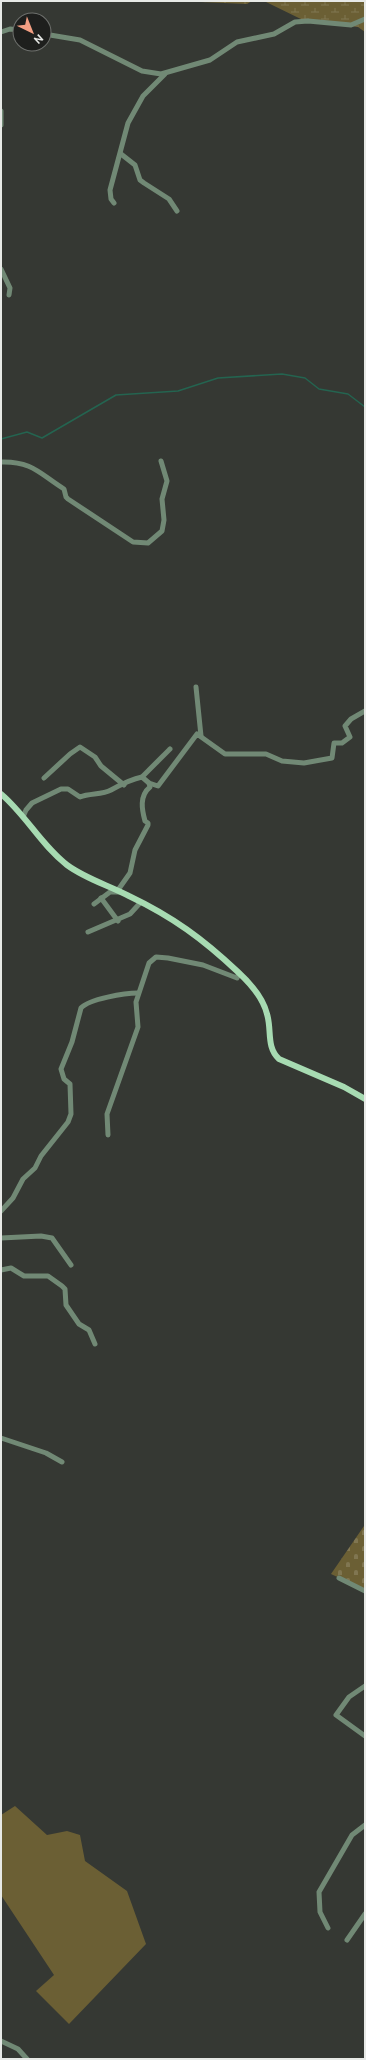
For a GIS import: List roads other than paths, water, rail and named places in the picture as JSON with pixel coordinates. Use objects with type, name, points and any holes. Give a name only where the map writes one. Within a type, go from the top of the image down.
[{"type":"main road","points":[[1,794],[23,817],[52,853],[68,865],[86,877],[142,902],[186,928],[203,940],[240,973],[263,1004],[267,1014],[271,1047],[274,1054],[279,1059],[344,1087],[365,1099]]},
{"type":"street","points":[[114,202],[110,199],[110,190],[121,154],[128,123],[140,101],[162,76],[170,72],[210,60],[238,42],[274,34],[295,22],[308,21],[351,25],[365,19]]},
{"type":"street","points":[[1,32],[12,29]]},
{"type":"street","points":[[52,35],[80,40],[149,73],[170,72]]},
{"type":"street","points":[[1,111],[1,125]]},
{"type":"street","points":[[121,154],[133,162],[144,183],[169,199],[177,211]]},
{"type":"street","points":[[1,269],[10,288],[9,295]]},
{"type":"street","points":[[1,462],[25,464],[35,468],[64,489],[68,499],[133,542],[148,543],[162,531],[164,520],[162,499],[168,481],[161,461]]},
{"type":"street","points":[[196,687],[201,736]]},
{"type":"street","points":[[142,777],[149,783],[158,786],[197,734],[225,754],[266,754],[282,761],[304,762],[332,758],[334,743],[342,743],[350,737],[345,726],[351,718],[365,711]]},
{"type":"street","points":[[44,778],[70,754],[80,747],[95,757],[100,766],[124,785]]},
{"type":"street","points":[[23,817],[26,810],[37,799],[44,798],[61,789],[68,789],[80,797],[104,793],[124,785],[133,779],[142,777],[170,749]]},
{"type":"street","points":[[94,904],[113,891],[120,891],[130,873],[136,850],[148,825],[148,822],[144,821],[142,810],[144,795],[150,788],[149,783]]},
{"type":"street","points":[[101,898],[118,921]]},
{"type":"street","points":[[88,932],[118,921],[130,914],[142,902]]},
{"type":"street","points":[[108,1135],[107,1128],[109,1108],[116,1087],[126,1067],[127,1056],[138,1028],[136,1002],[146,968],[149,963],[156,957],[203,965],[237,978],[240,973]]},
{"type":"street","points":[[1,1211],[13,1198],[23,1179],[35,1168],[41,1156],[68,1122],[71,1114],[70,1084],[64,1079],[61,1069],[72,1042],[81,1008],[109,996],[125,993],[138,993]]},
{"type":"street","points":[[1,1238],[41,1236],[52,1238],[71,1265]]},
{"type":"street","points":[[1,1270],[4,1268],[11,1268],[24,1276],[48,1276],[62,1286],[65,1289],[66,1305],[79,1324],[89,1330],[94,1344]]},
{"type":"street","points":[[1,1438],[46,1453],[62,1462]]},
{"type":"street","points":[[338,1578],[365,1591]]},
{"type":"street","points":[[365,1686],[349,1697],[336,1715],[365,1736]]},
{"type":"street","points":[[328,1928],[320,1912],[319,1892],[352,1835],[365,1825]]},
{"type":"street","points":[[347,1940],[365,1914]]},
{"type":"street","points":[[1,2041],[18,2050],[27,2059]]},
{"type":"waterway","points":[[1,439],[27,432],[42,438],[116,395],[178,391],[218,378],[282,374],[305,378],[319,389],[348,394],[365,407]]}]
